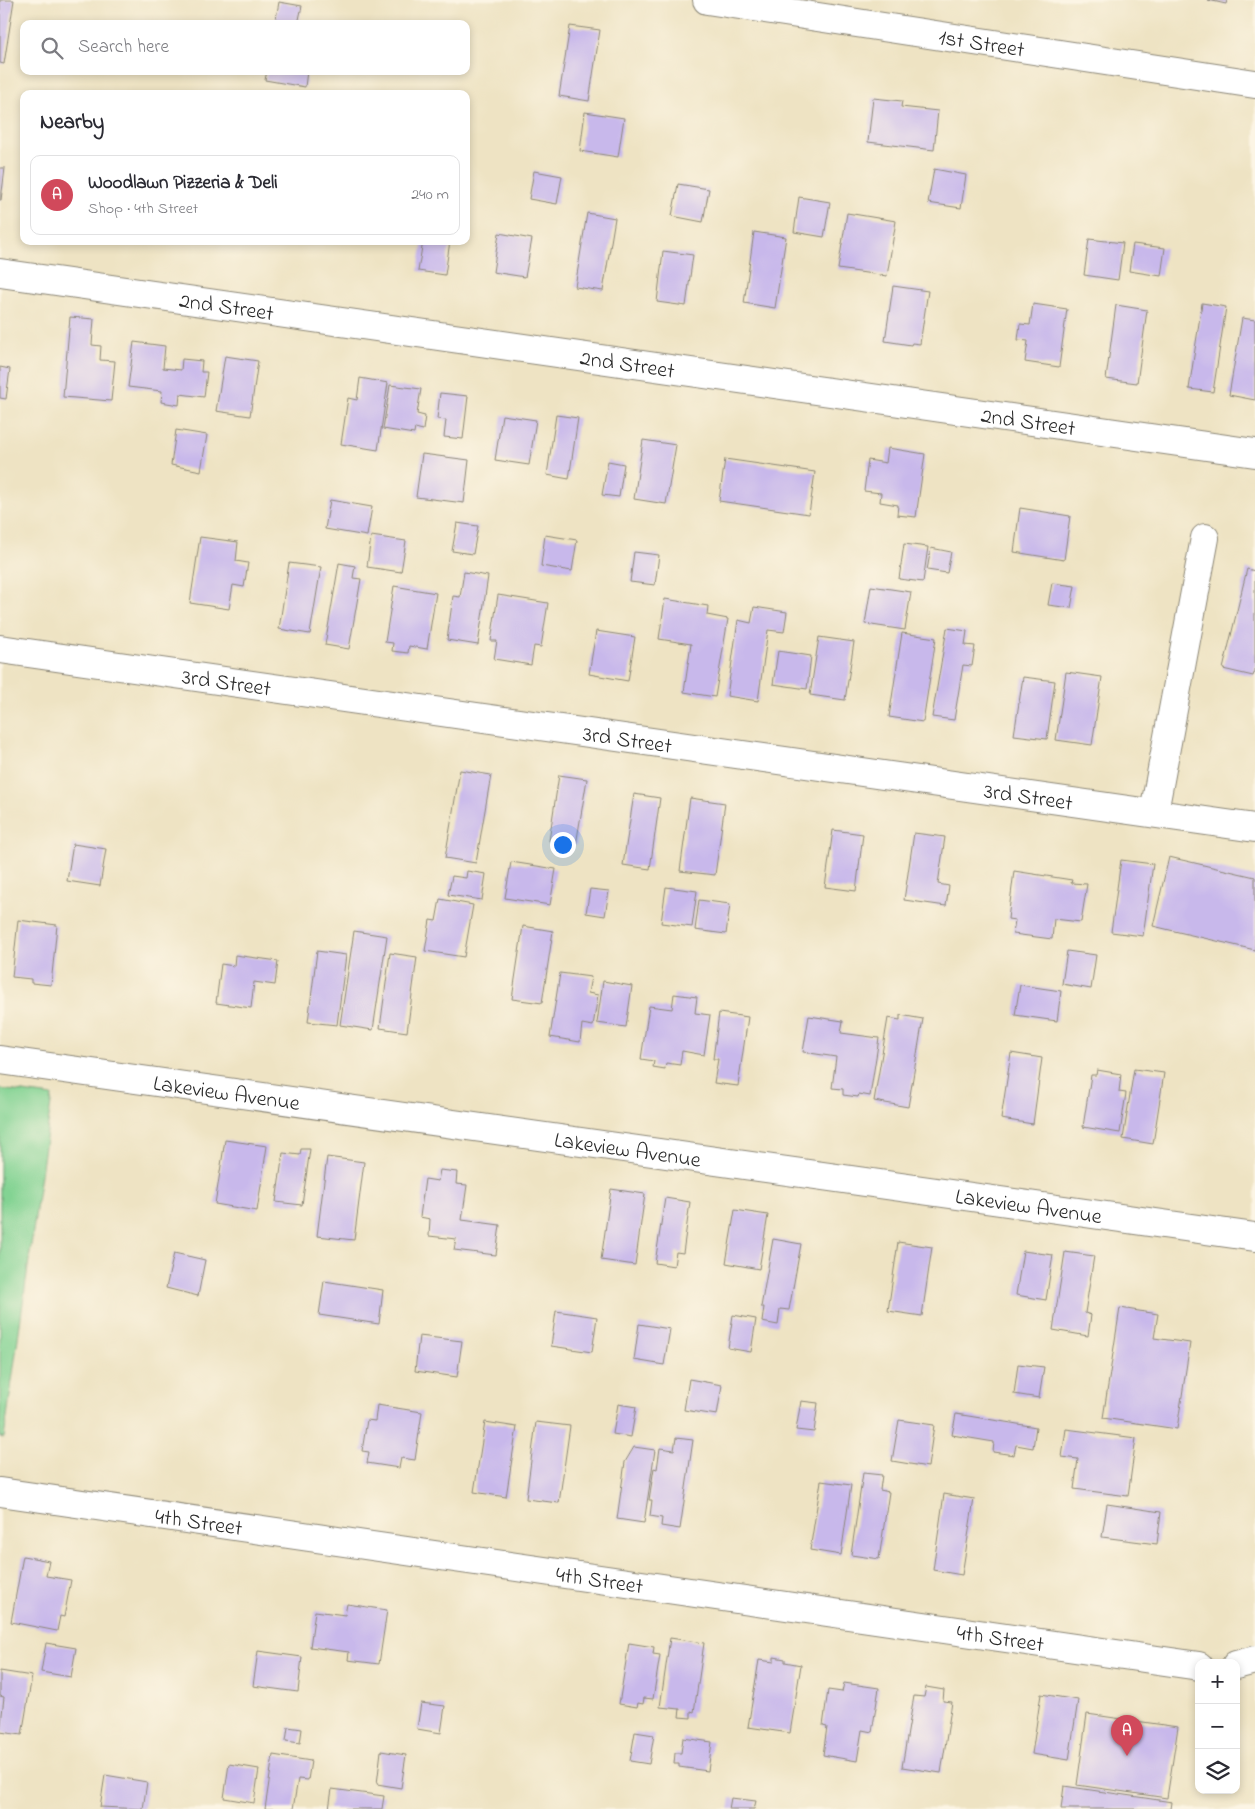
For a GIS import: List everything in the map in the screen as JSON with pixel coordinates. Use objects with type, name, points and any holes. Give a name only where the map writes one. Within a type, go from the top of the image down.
[{"type":"street","name":"1st Street","points":[[707,0],[1255,84]]},
{"type":"street","name":"2nd Street","points":[[0,273],[1255,452]]},
{"type":"street","points":[[1154,812],[1204,538]]},
{"type":"street","name":"3rd Street","points":[[0,649],[1154,812],[1255,828]]},
{"type":"street","name":"Lakeview Avenue","points":[[0,1060],[1255,1237]]},
{"type":"street","name":"4th Street","points":[[0,1492],[1195,1665]]},
{"type":"street","points":[[1240,1663],[1255,1660]]},
{"type":"green space","points":[[0,1089],[52,1096],[4,1438],[0,1437]]},
{"type":"building","points":[[0,0],[14,0],[4,64],[0,63]]},
{"type":"building","points":[[1208,0],[1227,0],[1226,4]]},
{"type":"building","points":[[279,2],[302,6],[299,20],[276,20]]},
{"type":"building","points":[[570,26],[600,30],[589,101],[559,96]]},
{"type":"building","points":[[266,75],[306,75],[305,87],[265,80]]},
{"type":"building","points":[[873,98],[902,101],[901,107],[938,111],[934,150],[868,142]]},
{"type":"building","points":[[585,112],[624,118],[618,157],[580,151]]},
{"type":"building","points":[[0,168],[5,168],[1,200],[0,200]]},
{"type":"building","points":[[934,169],[966,175],[961,208],[928,203]]},
{"type":"building","points":[[534,171],[562,176],[557,204],[529,199]]},
{"type":"building","points":[[678,184],[709,189],[703,222],[672,216]]},
{"type":"building","points":[[799,197],[830,202],[824,237],[794,232]]},
{"type":"building","points":[[587,213],[615,218],[603,291],[575,287]]},
{"type":"building","points":[[847,213],[896,221],[887,276],[838,269]]},
{"type":"building","points":[[754,232],[786,237],[775,308],[744,303]]},
{"type":"building","points":[[499,233],[532,239],[525,277],[493,272]]},
{"type":"building","points":[[1089,239],[1123,243],[1118,280],[1084,275]]},
{"type":"building","points":[[1133,244],[1165,248],[1161,276],[1129,271]]},
{"type":"building","points":[[422,245],[449,245],[445,275],[418,271]]},
{"type":"building","points":[[663,251],[693,255],[686,306],[657,302]]},
{"type":"building","points":[[893,286],[928,291],[920,344],[912,343],[911,345],[885,341]]},
{"type":"building","points":[[1202,303],[1226,307],[1213,392],[1189,389]]},
{"type":"building","points":[[1033,304],[1067,309],[1059,367],[1025,362],[1028,341],[1018,340],[1020,324],[1030,325]]},
{"type":"building","points":[[1116,305],[1147,310],[1137,383],[1106,379]]},
{"type":"building","points":[[70,317],[94,319],[92,345],[101,346],[100,360],[115,361],[111,401],[63,397]]},
{"type":"building","points":[[1242,318],[1255,320],[1255,400],[1229,395]]},
{"type":"building","points":[[134,342],[165,346],[163,368],[181,370],[182,359],[202,361],[201,372],[207,372],[204,397],[180,394],[179,405],[161,402],[162,391],[128,387]]},
{"type":"building","points":[[225,356],[258,361],[250,416],[216,411]]},
{"type":"building","points":[[0,367],[10,369],[6,399],[0,398]]},
{"type":"building","points":[[360,378],[388,383],[378,450],[341,444],[348,398],[357,400]]},
{"type":"building","points":[[390,385],[421,389],[417,414],[425,416],[423,430],[415,428],[414,434],[383,429]]},
{"type":"building","points":[[440,393],[468,396],[463,439],[444,437],[446,420],[437,419]]},
{"type":"building","points":[[502,415],[536,420],[529,465],[495,460]]},
{"type":"building","points":[[556,415],[578,418],[569,479],[547,475]]},
{"type":"building","points":[[176,430],[207,435],[201,471],[171,465]]},
{"type":"building","points":[[643,440],[676,445],[666,504],[634,499]]},
{"type":"building","points":[[888,448],[925,454],[916,517],[897,515],[898,505],[880,502],[881,493],[864,491],[868,460],[886,463]]},
{"type":"building","points":[[422,454],[469,460],[464,503],[416,497]]},
{"type":"building","points":[[725,459],[815,472],[809,514],[719,501]]},
{"type":"building","points":[[608,461],[624,464],[619,497],[602,495]]},
{"type":"building","points":[[330,500],[372,507],[367,536],[325,529]]},
{"type":"building","points":[[1020,508],[1070,516],[1064,560],[1014,552]]},
{"type":"building","points":[[457,523],[478,526],[473,554],[452,551]]},
{"type":"building","points":[[545,535],[577,540],[572,571],[541,566]]},
{"type":"building","points":[[371,536],[406,541],[401,572],[367,567]]},
{"type":"building","points":[[200,537],[238,542],[236,561],[248,563],[244,587],[233,585],[229,609],[190,603]]},
{"type":"building","points":[[904,544],[928,547],[923,582],[899,579]]},
{"type":"building","points":[[931,548],[951,552],[947,573],[927,570]]},
{"type":"building","points":[[634,552],[659,555],[655,585],[630,582]]},
{"type":"building","points":[[289,563],[321,567],[310,634],[279,629]]},
{"type":"building","points":[[339,563],[355,566],[353,578],[361,579],[349,649],[325,645]]},
{"type":"building","points":[[1247,569],[1255,571],[1255,671],[1253,676],[1223,669]]},
{"type":"building","points":[[464,572],[488,576],[478,645],[447,640],[453,596],[460,597]]},
{"type":"building","points":[[1052,583],[1075,586],[1071,608],[1048,605]]},
{"type":"building","points":[[394,586],[436,593],[427,649],[409,646],[408,653],[392,651],[393,643],[385,642]]},
{"type":"building","points":[[871,586],[911,592],[905,630],[865,624]]},
{"type":"building","points":[[498,595],[548,603],[541,647],[534,646],[531,665],[494,659],[497,641],[491,641]]},
{"type":"building","points":[[665,599],[708,606],[707,615],[728,619],[715,697],[684,692],[691,644],[659,639]]},
{"type":"building","points":[[754,607],[787,612],[784,632],[768,630],[758,701],[727,696],[738,620],[751,623]]},
{"type":"building","points":[[947,628],[967,631],[965,645],[975,646],[972,666],[963,665],[954,720],[932,717]]},
{"type":"building","points":[[596,631],[635,637],[628,681],[589,674]]},
{"type":"building","points":[[902,633],[936,638],[923,722],[889,717]]},
{"type":"building","points":[[819,637],[854,642],[845,700],[810,695]]},
{"type":"building","points":[[778,651],[811,656],[807,689],[773,684]]},
{"type":"building","points":[[1066,672],[1102,677],[1092,745],[1056,740]]},
{"type":"building","points":[[1023,677],[1055,681],[1047,739],[1014,735]]},
{"type":"building","points":[[460,770],[491,775],[476,863],[445,858]]},
{"type":"building","points":[[559,775],[587,779],[576,845],[549,841]]},
{"type":"building","points":[[634,794],[660,798],[650,869],[623,865]]},
{"type":"building","points":[[690,798],[725,803],[715,875],[680,871]]},
{"type":"building","points":[[833,830],[863,834],[856,891],[825,887]]},
{"type":"building","points":[[914,833],[945,837],[938,884],[949,886],[946,906],[904,900]]},
{"type":"building","points":[[73,844],[106,849],[100,886],[67,881]]},
{"type":"building","points":[[1169,857],[1255,877],[1255,950],[1153,926]]},
{"type":"building","points":[[1121,860],[1153,864],[1143,936],[1111,932]]},
{"type":"building","points":[[511,862],[556,869],[550,905],[505,898]]},
{"type":"building","points":[[467,871],[486,874],[482,900],[448,895],[452,876],[466,878]]},
{"type":"building","points":[[1014,871],[1072,880],[1071,883],[1087,884],[1081,922],[1054,919],[1052,939],[1013,934],[1015,920],[1008,919]]},
{"type":"building","points":[[666,887],[697,891],[692,927],[661,923]]},
{"type":"building","points":[[590,889],[609,891],[605,916],[586,913]]},
{"type":"building","points":[[440,899],[473,905],[464,957],[425,951],[430,920],[436,921]]},
{"type":"building","points":[[699,900],[730,904],[726,934],[695,930]]},
{"type":"building","points":[[18,920],[57,925],[51,985],[31,983],[31,979],[12,977]]},
{"type":"building","points":[[523,926],[553,931],[542,1003],[512,999]]},
{"type":"building","points":[[354,931],[387,936],[373,1030],[340,1025]]},
{"type":"building","points":[[317,951],[346,955],[337,1025],[308,1022]]},
{"type":"building","points":[[1067,951],[1096,955],[1091,989],[1062,984]]},
{"type":"building","points":[[390,953],[417,957],[407,1032],[380,1028]]},
{"type":"building","points":[[235,955],[278,961],[275,985],[254,982],[251,1008],[216,1003],[221,964],[234,966]]},
{"type":"building","points":[[560,973],[591,977],[588,993],[598,995],[593,1026],[582,1024],[580,1042],[550,1037]]},
{"type":"building","points":[[603,981],[632,986],[626,1027],[597,1023]]},
{"type":"building","points":[[1020,985],[1061,991],[1057,1021],[1015,1015]]},
{"type":"building","points":[[674,994],[697,997],[695,1013],[710,1015],[704,1055],[682,1051],[680,1065],[666,1063],[665,1069],[653,1067],[654,1061],[641,1059],[649,1006],[672,1009]]},
{"type":"building","points":[[719,1013],[748,1017],[738,1086],[714,1083],[718,1059],[713,1059]]},
{"type":"building","points":[[900,1015],[923,1019],[908,1107],[874,1101],[888,1018],[900,1020]]},
{"type":"building","points":[[809,1016],[843,1021],[841,1033],[879,1038],[870,1096],[859,1094],[858,1097],[843,1095],[843,1089],[832,1088],[836,1057],[803,1052]]},
{"type":"building","points":[[1011,1053],[1042,1058],[1033,1124],[1001,1119]]},
{"type":"building","points":[[1134,1069],[1164,1073],[1153,1144],[1123,1139]]},
{"type":"building","points":[[1097,1070],[1121,1074],[1119,1092],[1126,1093],[1120,1133],[1083,1127],[1091,1075],[1096,1075]]},
{"type":"building","points":[[225,1140],[267,1146],[257,1211],[215,1204]]},
{"type":"building","points":[[301,1149],[310,1149],[302,1205],[276,1202],[283,1153],[300,1155]]},
{"type":"building","points":[[327,1157],[364,1162],[354,1240],[317,1236]]},
{"type":"building","points":[[440,1170],[457,1172],[456,1184],[467,1185],[462,1220],[500,1225],[496,1255],[454,1250],[456,1239],[429,1236],[430,1219],[420,1217],[425,1179],[438,1181]]},
{"type":"building","points":[[611,1189],[645,1194],[635,1265],[601,1260]]},
{"type":"building","points":[[665,1198],[690,1202],[683,1253],[676,1252],[674,1266],[655,1263]]},
{"type":"building","points":[[735,1210],[768,1215],[759,1269],[726,1263]]},
{"type":"building","points":[[773,1239],[801,1244],[789,1310],[780,1309],[778,1325],[762,1322],[764,1307],[761,1307]]},
{"type":"building","points":[[898,1242],[932,1247],[922,1316],[888,1311]]},
{"type":"building","points":[[1023,1251],[1053,1255],[1046,1300],[1016,1295]]},
{"type":"building","points":[[1065,1252],[1094,1256],[1085,1313],[1091,1315],[1088,1336],[1053,1330]]},
{"type":"building","points":[[174,1253],[205,1260],[198,1296],[166,1288]]},
{"type":"building","points":[[324,1281],[383,1290],[379,1324],[319,1315]]},
{"type":"building","points":[[1120,1308],[1158,1314],[1154,1338],[1190,1343],[1177,1429],[1103,1418]]},
{"type":"building","points":[[556,1311],[597,1317],[592,1352],[551,1346]]},
{"type":"building","points":[[733,1315],[756,1319],[751,1352],[728,1348]]},
{"type":"building","points":[[639,1324],[670,1329],[664,1365],[634,1360]]},
{"type":"building","points":[[419,1336],[462,1341],[457,1377],[415,1371]]},
{"type":"building","points":[[1018,1364],[1044,1367],[1039,1398],[1014,1394]]},
{"type":"building","points":[[689,1379],[722,1385],[717,1415],[684,1410]]},
{"type":"building","points":[[801,1401],[818,1403],[814,1432],[796,1430]]},
{"type":"building","points":[[618,1404],[636,1407],[631,1437],[613,1434]]},
{"type":"building","points":[[377,1405],[422,1412],[415,1460],[401,1458],[399,1468],[367,1463],[369,1452],[362,1451],[367,1420],[375,1421]]},
{"type":"building","points":[[956,1414],[1036,1427],[1033,1448],[1016,1445],[1014,1455],[993,1452],[994,1442],[952,1435]]},
{"type":"building","points":[[899,1420],[934,1425],[928,1467],[892,1461]]},
{"type":"building","points":[[485,1422],[517,1427],[506,1497],[474,1492]]},
{"type":"building","points":[[536,1422],[570,1426],[559,1503],[526,1499]]},
{"type":"building","points":[[1066,1429],[1136,1438],[1128,1496],[1074,1489],[1078,1459],[1062,1457]]},
{"type":"building","points":[[676,1438],[693,1440],[680,1529],[661,1526],[662,1518],[650,1516],[652,1500],[649,1500],[654,1468],[657,1469],[660,1448],[674,1450]]},
{"type":"building","points":[[634,1447],[655,1450],[644,1523],[617,1519],[625,1462]]},
{"type":"building","points":[[863,1473],[882,1475],[880,1490],[889,1492],[879,1559],[851,1555]]},
{"type":"building","points":[[821,1481],[851,1485],[841,1555],[810,1550]]},
{"type":"building","points":[[944,1494],[974,1499],[962,1575],[933,1570]]},
{"type":"building","points":[[1107,1504],[1161,1512],[1157,1544],[1102,1537]]},
{"type":"building","points":[[23,1556],[49,1561],[46,1576],[71,1580],[64,1617],[60,1616],[57,1631],[11,1622]]},
{"type":"building","points":[[347,1604],[387,1610],[379,1664],[348,1660],[349,1652],[310,1647],[315,1611],[345,1615]]},
{"type":"building","points":[[670,1638],[704,1643],[694,1712],[691,1711],[691,1718],[679,1717],[680,1709],[660,1707]]},
{"type":"building","points":[[46,1643],[76,1648],[71,1677],[41,1672]]},
{"type":"building","points":[[629,1643],[654,1647],[653,1654],[660,1655],[653,1699],[644,1698],[643,1704],[638,1703],[637,1707],[619,1704]]},
{"type":"building","points":[[258,1651],[302,1657],[298,1692],[253,1686]]},
{"type":"building","points":[[774,1657],[785,1659],[785,1662],[801,1665],[790,1733],[748,1727],[759,1660],[774,1662]]},
{"type":"building","points":[[0,1671],[32,1676],[22,1735],[0,1732],[4,1697],[0,1696]]},
{"type":"building","points":[[844,1683],[879,1688],[872,1732],[862,1730],[857,1761],[823,1755],[827,1727],[823,1726],[828,1690],[842,1692]]},
{"type":"building","points":[[926,1687],[944,1690],[943,1701],[952,1702],[941,1773],[902,1767],[914,1696],[924,1697]]},
{"type":"building","points":[[1041,1694],[1078,1700],[1069,1760],[1032,1754]]},
{"type":"building","points":[[421,1703],[445,1706],[441,1733],[417,1729]]},
{"type":"building","points":[[1087,1714],[1178,1727],[1167,1798],[1077,1785]]},
{"type":"building","points":[[288,1727],[302,1729],[300,1743],[286,1741]]},
{"type":"building","points":[[635,1732],[654,1735],[649,1764],[630,1761]]},
{"type":"building","points":[[683,1738],[712,1742],[708,1771],[679,1767],[679,1764],[674,1764],[675,1753],[681,1753]]},
{"type":"building","points":[[381,1751],[406,1755],[401,1788],[377,1784]]},
{"type":"building","points":[[273,1755],[311,1761],[308,1780],[298,1779],[293,1809],[265,1809]]},
{"type":"building","points":[[229,1764],[259,1769],[254,1803],[224,1798]]},
{"type":"building","points":[[105,1775],[147,1782],[143,1809],[100,1807]]},
{"type":"building","points":[[1064,1786],[1172,1802],[1171,1809],[1061,1809]]},
{"type":"building","points":[[332,1789],[384,1796],[382,1809],[329,1809]]},
{"type":"building","points":[[731,1798],[756,1801],[754,1809],[729,1809]]},
{"type":"place","name":"Woodlawn Pizzeria & Deli","points":[[1127,1756]]}]
